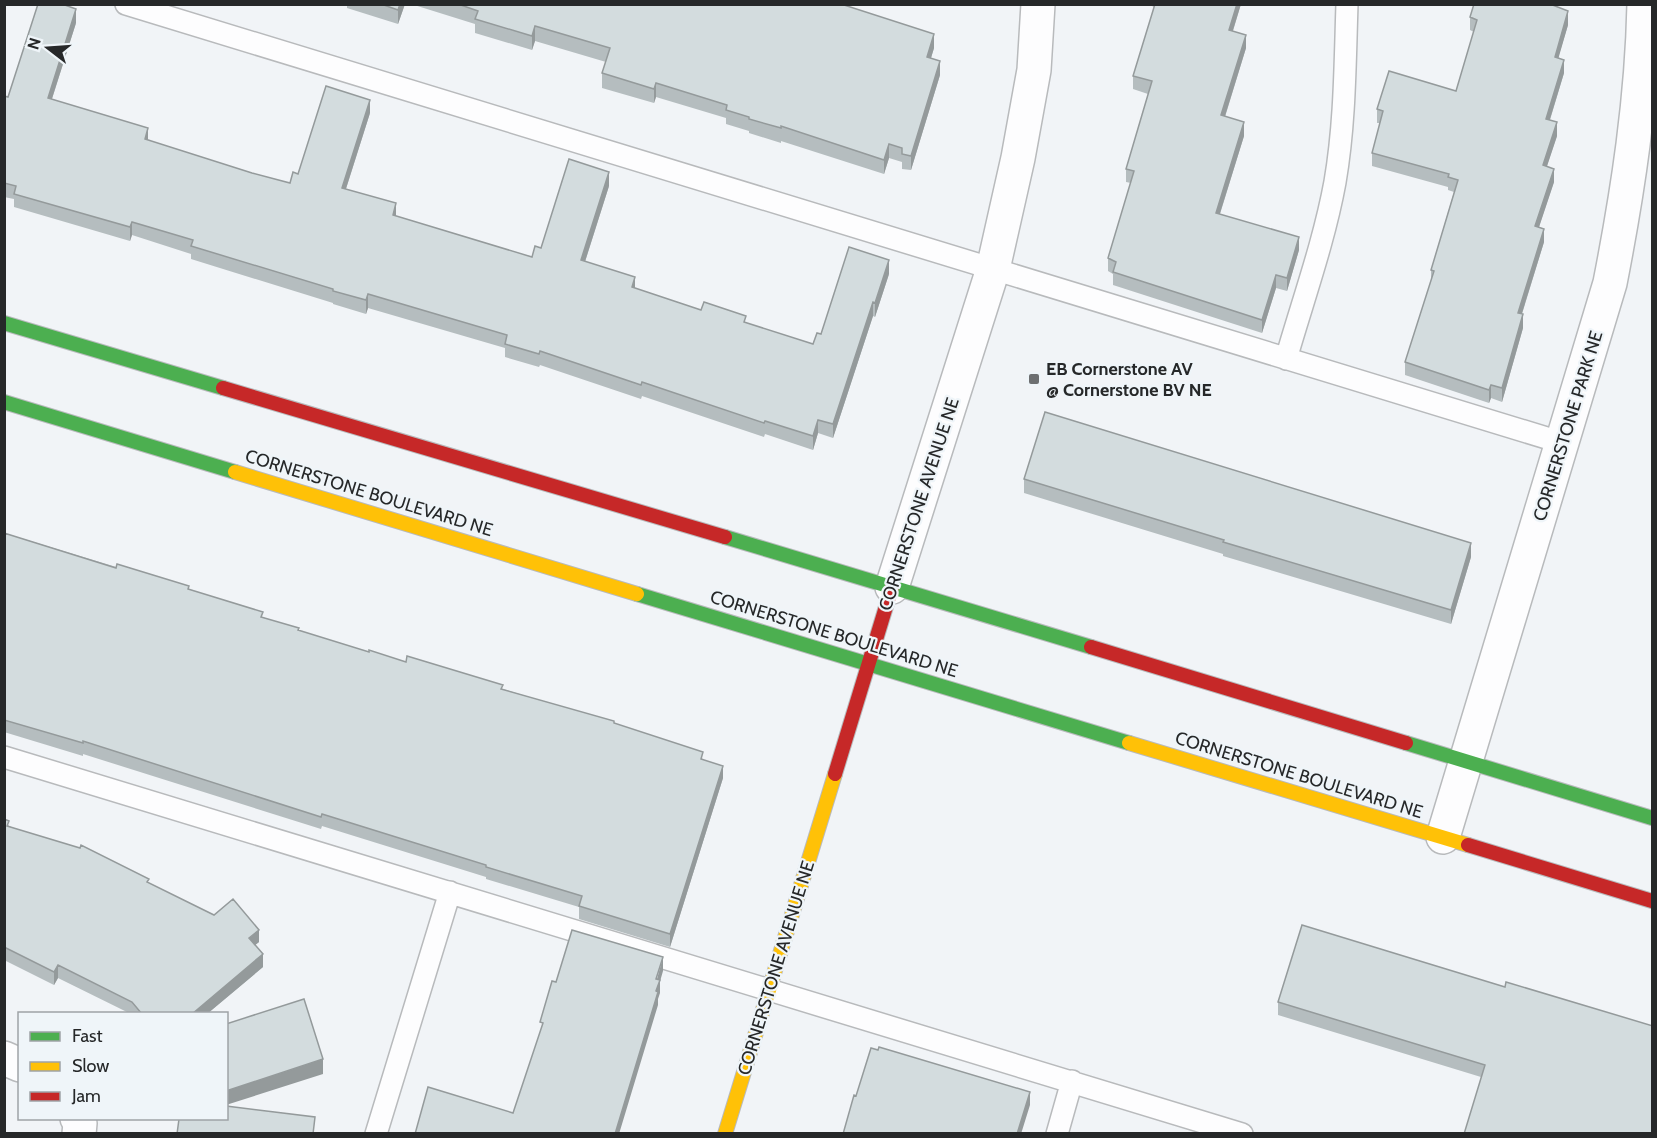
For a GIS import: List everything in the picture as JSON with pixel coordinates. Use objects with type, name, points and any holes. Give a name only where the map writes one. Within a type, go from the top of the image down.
[{"type":"street","name":"CORNERSTONE AVENUE NE","points":[[725,1134],[892,587],[993,269],[1018,158],[1034,70],[1038,4]]},
{"type":"street","name":"CORNERSTONE PARK NE","points":[[1443,837],[1610,283],[1628,193],[1639,104],[1644,4]]},
{"type":"street","points":[[4,323],[892,587],[1653,818]]},
{"type":"street","name":"CORNERSTONE BOULEVARD NE","points":[[4,402],[1653,901]]},
{"type":"street","points":[[4,1058],[18,1064]]},
{"type":"lane","points":[[126,4],[1563,443]]},
{"type":"lane","points":[[1286,358],[1335,184],[1341,137],[1347,4]]},
{"type":"lane","points":[[4,757],[1242,1134]]},
{"type":"lane","points":[[376,1134],[450,892]]},
{"type":"lane","points":[[1057,1134],[1072,1082]]},
{"type":"building","points":[[38,4],[62,4],[76,9],[48,98],[148,128],[145,139],[290,183],[293,172],[298,174],[326,86],[370,100],[342,188],[396,203],[393,215],[532,257],[535,246],[541,248],[569,159],[609,172],[581,260],[635,277],[632,287],[701,310],[704,302],[746,316],[744,322],[813,344],[817,333],[821,334],[849,247],[889,260],[833,424],[818,420],[813,436],[765,421],[764,423],[642,382],[641,385],[540,351],[539,354],[505,344],[507,335],[368,294],[366,300],[333,291],[333,289],[191,246],[193,240],[132,222],[130,227],[14,194],[16,186],[4,183],[4,96],[8,97]]},
{"type":"building","points":[[381,4],[400,4],[398,10]]},
{"type":"building","points":[[458,4],[841,4],[934,34],[927,57],[940,61],[911,156],[902,154],[902,148],[889,144],[884,160],[781,126],[781,128],[749,119],[749,117],[726,110],[727,105],[656,83],[654,89],[602,73],[610,48],[535,26],[532,36],[475,19],[478,11]]},
{"type":"building","points":[[1155,4],[1237,4],[1229,30],[1246,35],[1221,115],[1244,122],[1216,213],[1299,237],[1287,278],[1276,275],[1262,320],[1113,272],[1116,262],[1108,258],[1134,171],[1126,169],[1152,81],[1133,76]]},
{"type":"building","points":[[1474,4],[1550,4],[1568,11],[1555,57],[1564,60],[1546,119],[1557,122],[1543,165],[1554,169],[1535,226],[1544,229],[1518,313],[1523,314],[1502,388],[1491,385],[1489,390],[1405,362],[1434,271],[1431,270],[1458,180],[1448,177],[1449,174],[1372,153],[1383,111],[1377,109],[1389,71],[1456,91],[1477,20],[1470,17]]},
{"type":"building","points":[[1045,412],[1471,543],[1451,610],[1223,542],[1224,540],[1024,479]]},
{"type":"building","points":[[4,533],[116,568],[117,564],[189,586],[188,589],[263,612],[261,617],[299,628],[298,630],[406,662],[407,656],[503,685],[501,689],[614,721],[614,723],[703,752],[701,759],[723,766],[670,934],[579,906],[582,896],[486,867],[486,865],[322,814],[321,817],[83,741],[83,743],[4,720]]},
{"type":"building","points":[[4,819],[9,821],[7,826],[80,848],[81,845],[149,879],[147,882],[214,915],[233,899],[259,930],[249,938],[263,954],[194,1012],[140,1012],[132,1002],[58,965],[54,972],[4,947]]},
{"type":"building","points":[[1302,925],[1505,987],[1506,982],[1653,1026],[1653,1134],[1464,1134],[1485,1065],[1278,1002]]},
{"type":"building","points":[[572,930],[663,957],[656,979],[660,980],[656,991],[658,992],[615,1134],[415,1134],[428,1087],[513,1113],[543,1023],[540,1022],[552,981],[556,982]]},
{"type":"building","points":[[304,999],[323,1059],[228,1090],[228,1023]]},
{"type":"building","points":[[879,1047],[1030,1092],[1017,1134],[843,1134],[871,1048],[878,1050]]},
{"type":"building","points":[[228,1106],[315,1117],[313,1134],[177,1134],[179,1120],[228,1120]]},
{"type":"traffic: fast","points":[[4,323],[223,388]]},
{"type":"traffic: fast","points":[[4,402],[235,472]]},
{"type":"traffic: fast","points":[[725,537],[1091,647]]},
{"type":"traffic: fast","points":[[637,594],[1129,743]]},
{"type":"traffic: fast","points":[[1406,743],[1652,818]]},
{"type":"traffic: slow","points":[[235,472],[637,594]]},
{"type":"traffic: slow","points":[[1129,743],[1468,845]]},
{"type":"traffic: slow","points":[[725,1134],[835,774]]},
{"type":"traffic: jam","points":[[223,388],[725,537]]},
{"type":"traffic: jam","points":[[835,774],[892,587]]},
{"type":"traffic: jam","points":[[1091,647],[1406,743]]},
{"type":"traffic: jam","points":[[1468,845],[1652,901]]},
{"type":"place","name":"EB Cornerstone AV @ Cornerstone BV NE","points":[[1034,379]]}]
